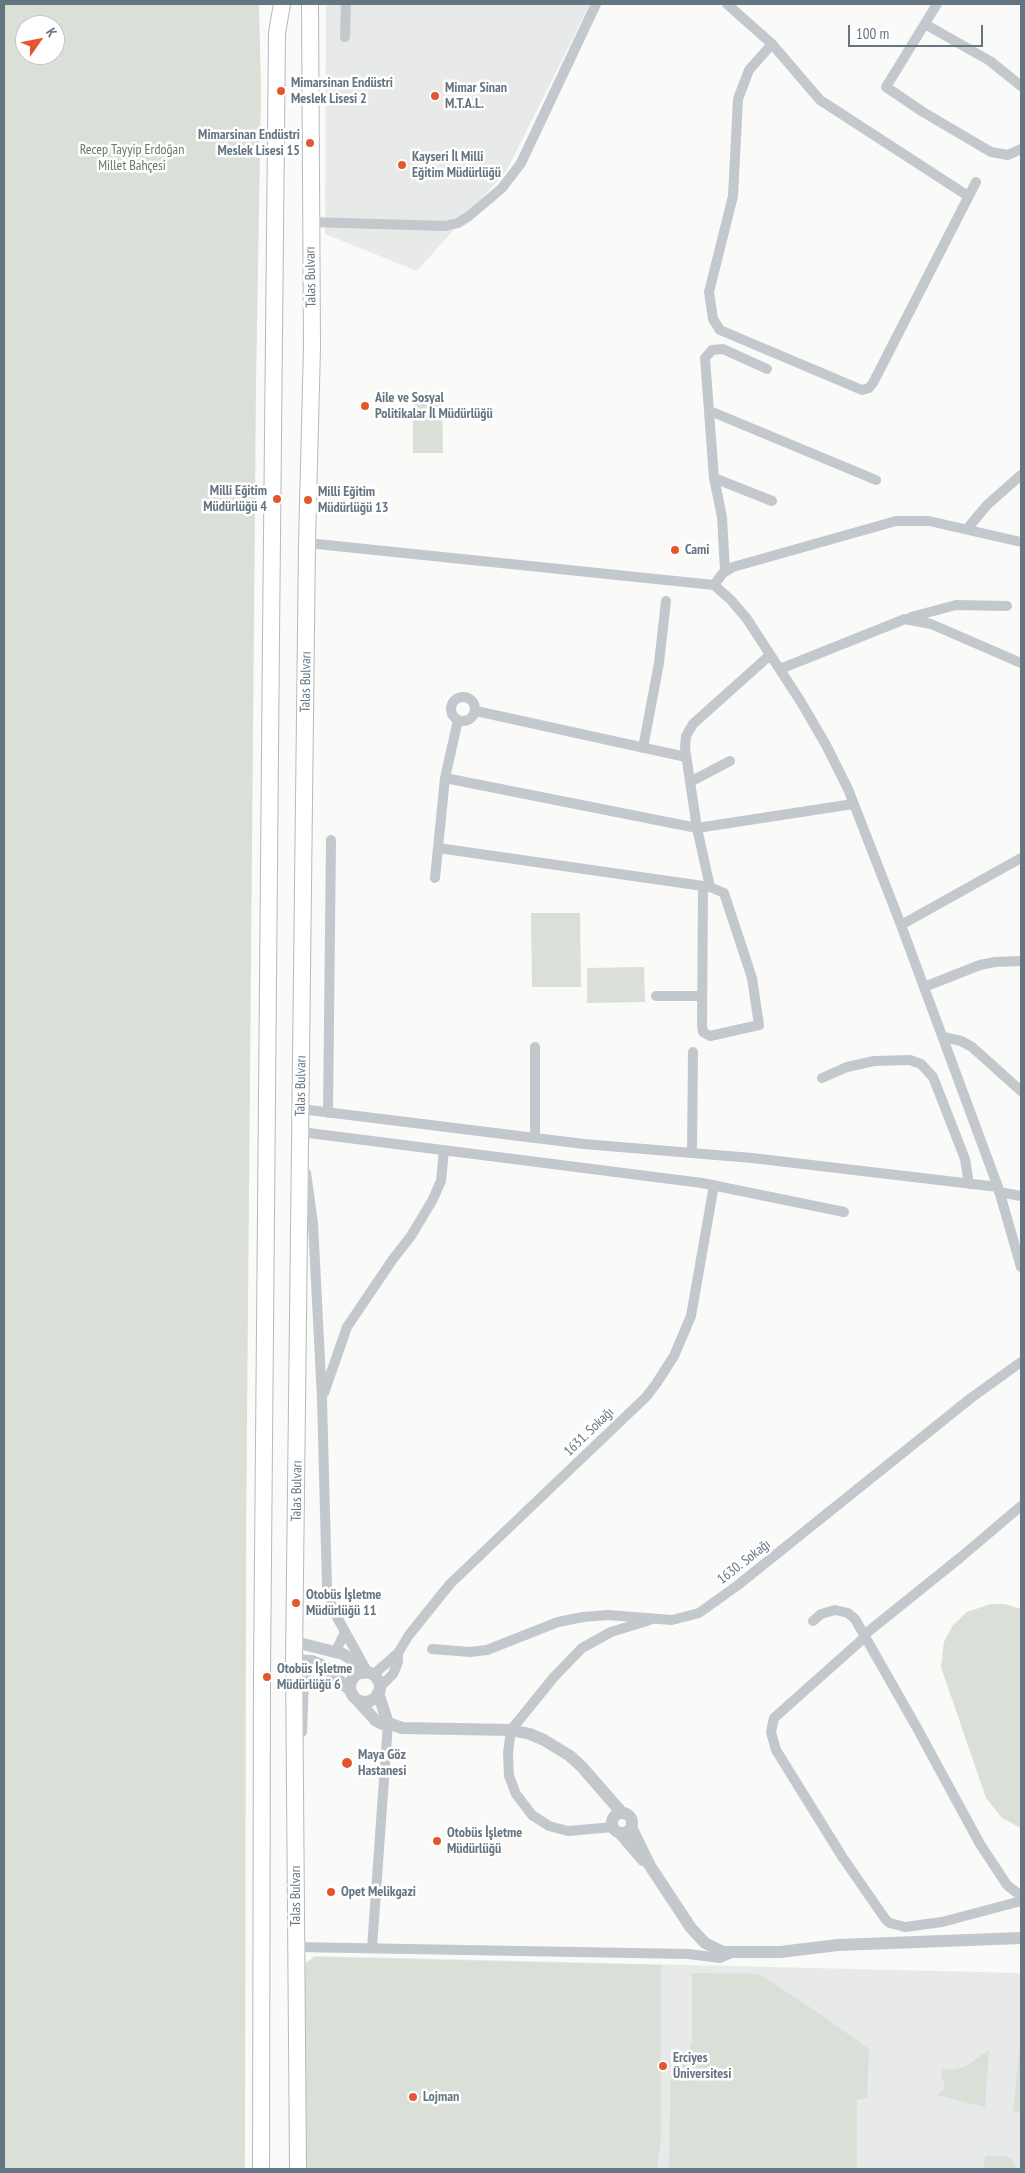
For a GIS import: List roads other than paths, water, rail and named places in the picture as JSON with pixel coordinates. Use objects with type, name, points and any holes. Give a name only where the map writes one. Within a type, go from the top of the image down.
[{"type":"main road","points":[[261,2169],[262,1662],[271,637],[277,33],[282,4]]},
{"type":"main road","name":"Talas Bulvarı","points":[[271,2169],[271,1630],[287,4]]},
{"type":"main road","name":"Talas Bulvarı","points":[[298,2169],[294,1660],[300,1109],[312,347],[310,4]]},
{"type":"street","points":[[345,37],[346,4]]},
{"type":"street","points":[[310,222],[445,226],[458,223],[469,216],[502,188],[521,163],[596,4]]},
{"type":"street","points":[[727,4],[772,44],[820,100],[968,196]]},
{"type":"street","points":[[937,4],[886,87],[923,112],[991,152],[1008,155],[1021,149]]},
{"type":"street","points":[[925,24],[990,61],[1021,86]]},
{"type":"street","points":[[772,44],[749,70],[738,100],[733,196],[710,292],[712,319],[720,330],[862,390],[869,388],[878,374],[976,182]]},
{"type":"street","points":[[725,571],[722,517],[714,478],[705,358],[709,352],[723,349],[767,369]]},
{"type":"street","points":[[710,412],[876,480]]},
{"type":"street","points":[[967,529],[987,505],[1021,475]]},
{"type":"street","points":[[714,478],[772,500]]},
{"type":"street","points":[[714,585],[725,571],[733,567],[896,521],[929,521],[1021,542]]},
{"type":"street","points":[[308,543],[714,585],[739,609],[780,669],[826,745],[853,804],[943,1037],[998,1189],[1021,1267]]},
{"type":"street","points":[[643,748],[659,664],[666,601]]},
{"type":"street","points":[[780,669],[905,619],[956,605],[1007,606]]},
{"type":"street","points":[[905,619],[931,624],[1021,662]]},
{"type":"street","points":[[438,848],[707,886],[724,893],[752,978],[759,1025],[713,1036],[706,1034],[702,1026],[707,886],[685,742],[693,724],[770,654]]},
{"type":"street","points":[[435,878],[445,778],[458,720],[451,710],[453,702],[460,697],[472,699],[476,711]]},
{"type":"street","points":[[476,711],[686,756]]},
{"type":"street","points":[[458,720],[469,720],[476,711]]},
{"type":"street","points":[[690,782],[730,761]]},
{"type":"street","points":[[445,778],[697,828],[853,804]]},
{"type":"street","points":[[328,1113],[331,840]]},
{"type":"street","points":[[901,925],[1021,858]]},
{"type":"street","points":[[924,987],[980,966],[995,962],[1021,961]]},
{"type":"street","points":[[656,996],[702,996]]},
{"type":"street","points":[[943,1037],[961,1041],[972,1047],[1021,1090]]},
{"type":"street","points":[[535,1047],[535,1138]]},
{"type":"street","points":[[692,1153],[693,1052]]},
{"type":"street","points":[[822,1078],[847,1067],[874,1061],[904,1060],[921,1064],[932,1077],[966,1159],[969,1184]]},
{"type":"street","points":[[300,1109],[535,1138],[752,1158],[969,1184],[998,1189],[1021,1196]]},
{"type":"street","points":[[368,1674],[332,1604],[326,1575],[322,1399],[313,1222],[301,1132],[714,1185],[844,1212]]},
{"type":"street","points":[[322,1399],[348,1327],[393,1259],[411,1236],[432,1201],[441,1181],[444,1150]]},
{"type":"street","name":"1631. Sokağı","points":[[368,1674],[398,1653],[409,1635],[450,1584],[646,1397],[666,1370],[681,1341],[694,1303],[714,1185]]},
{"type":"street","name":"1630. Sokağı","points":[[432,1649],[470,1652],[487,1650],[558,1622],[583,1617],[608,1615],[654,1619],[681,1618],[707,1608],[971,1398],[1021,1362]]},
{"type":"street","points":[[1021,1506],[864,1636],[774,1718],[771,1732],[776,1750],[843,1858],[890,1923],[905,1927],[942,1922],[1021,1902]]},
{"type":"street","points":[[813,1621],[826,1612],[844,1612],[854,1619],[980,1844],[1007,1886],[1021,1896]]},
{"type":"street","points":[[620,1824],[568,1831],[549,1826],[532,1816],[516,1794],[510,1776],[508,1753],[511,1730],[554,1677],[582,1648],[611,1632],[654,1619]]},
{"type":"street","points":[[336,1651],[345,1632]]},
{"type":"street","points":[[295,1642],[336,1651],[352,1659],[379,1683],[379,1690],[388,1723],[372,1948]]},
{"type":"street","name":"1631. Sokağı","points":[[379,1690],[393,1674],[398,1662],[398,1653]]},
{"type":"street","points":[[294,1660],[312,1661],[326,1668],[350,1690],[371,1718],[382,1724],[388,1723],[395,1727],[409,1729],[511,1730],[530,1734],[558,1747],[582,1767],[597,1786],[600,1795],[639,1856],[650,1866],[698,1938],[713,1948],[733,1953],[780,1952],[838,1944],[1021,1938]]},
{"type":"street","points":[[296,1800],[304,1680],[312,1661]]},
{"type":"street","points":[[350,1690],[354,1676],[368,1674]]},
{"type":"street","points":[[358,1701],[372,1700],[379,1690]]},
{"type":"street","points":[[296,1947],[688,1954],[720,1958],[733,1953]]},
{"type":"place","name":"Mimarsinan Endüstri Meslek Lisesi 2","points":[[281,91]]},
{"type":"place","name":"Mimar Sinan M.T.A.L.","points":[[435,96]]},
{"type":"place","name":"Mimarsinan Endüstri Meslek Lisesi 15","points":[[310,143]]},
{"type":"place","name":"Kayseri İl Milli Eğitim Müdürlüğü","points":[[402,165]]},
{"type":"place","name":"Aile ve Sosyal Politikalar İl Müdürlüğü","points":[[365,406]]},
{"type":"place","name":"Milli Eğitim Müdürlüğü 4","points":[[277,499]]},
{"type":"place","name":"Milli Eğitim Müdürlüğü 13","points":[[308,500]]},
{"type":"place","name":"Cami","points":[[675,550]]},
{"type":"place","name":"Otobüs İşletme Müdürlüğü 11","points":[[296,1603]]},
{"type":"place","name":"Otobüs İşletme Müdürlüğü 6","points":[[267,1677]]},
{"type":"place","name":"Maya Göz Hastanesi","points":[[347,1763]]},
{"type":"place","name":"Otobüs İşletme Müdürlüğü","points":[[437,1841]]},
{"type":"place","name":"Opet Melikgazi","points":[[331,1892]]},
{"type":"place","name":"Erciyes Üniversitesi","points":[[663,2066]]},
{"type":"place","name":"Lojman","points":[[413,2097]]},
{"type":"park label","name":"Recep Tayyip Erdoğan Millet Bahçesi","points":[[132,158]]}]
